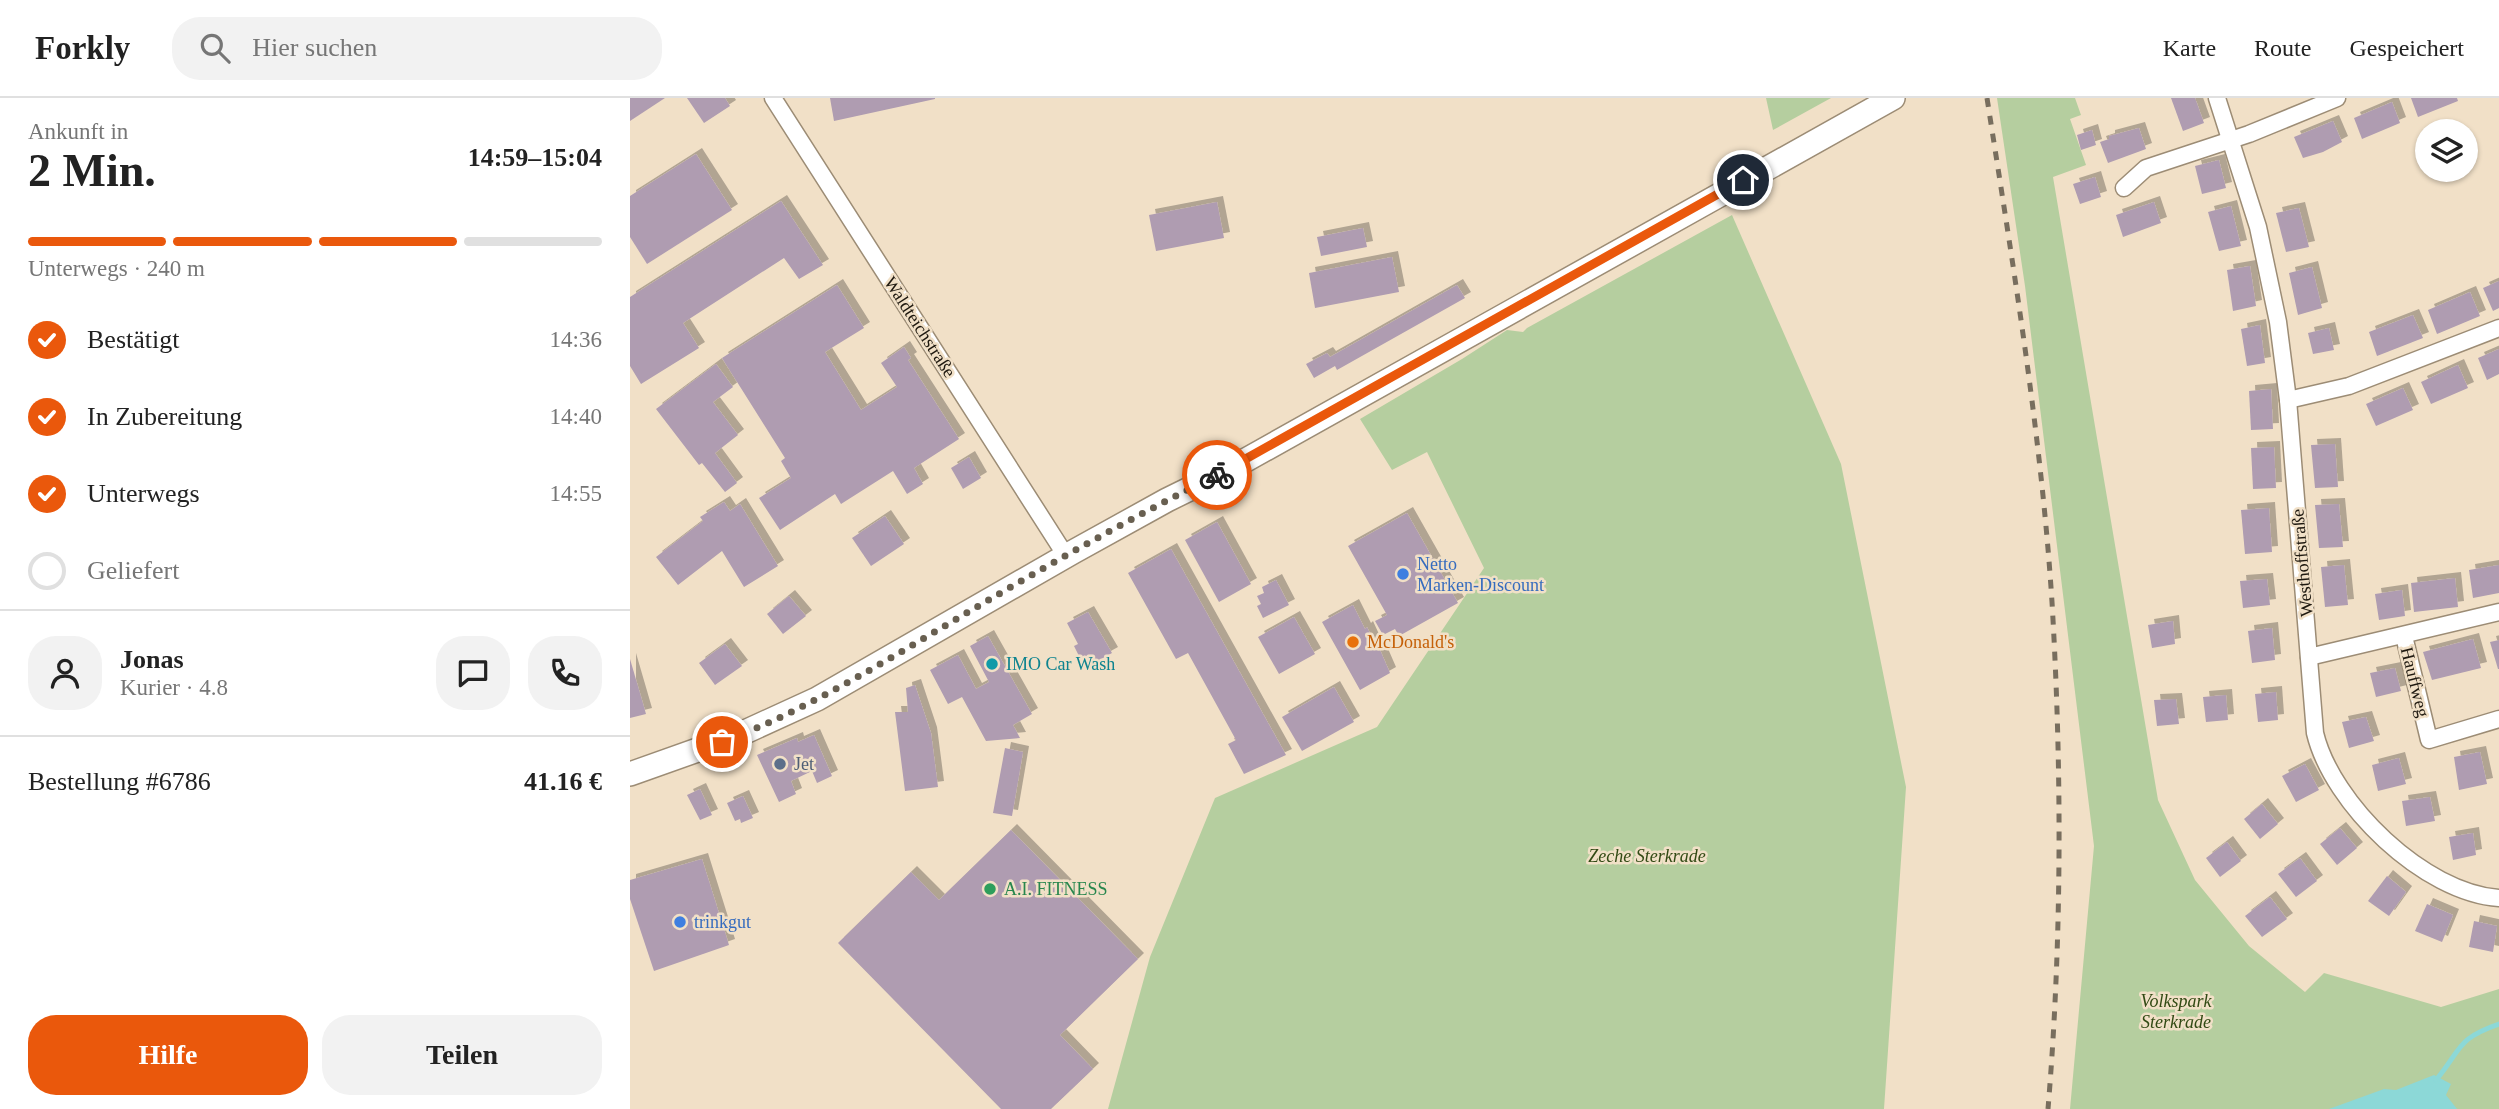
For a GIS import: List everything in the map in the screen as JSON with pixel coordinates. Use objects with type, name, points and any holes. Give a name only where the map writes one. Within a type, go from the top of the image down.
[{"type":"main road","points":[[630,774],[734,737],[817,699],[1066,556],[1167,500],[1228,470],[1893,98]]},
{"type":"street","name":"Waldteichstraße","points":[[773,98],[1066,556]]},
{"type":"street","name":"Westhoffstraße","points":[[2217,98],[2258,227],[2272,291],[2288,400],[2318,746],[2349,802],[2407,859],[2439,881],[2482,897],[2499,898]]},
{"type":"street","points":[[2124,188],[2146,168],[2232,140],[2337,98]]},
{"type":"street","points":[[2288,400],[2349,386],[2499,328]]},
{"type":"street","name":"Hauffweg","points":[[2309,657],[2499,612]]},
{"type":"street","name":"Hauffweg","points":[[2404,636],[2429,740],[2499,719]]},
{"type":"green space","points":[[1766,98],[1831,98],[1773,130]]},
{"type":"green space","name":"Volkspark Sterkrade","points":[[1997,98],[2075,98],[2081,115],[2070,119],[2086,165],[2053,177],[2158,800],[2195,880],[2249,946],[2305,992],[2324,973],[2441,1007],[2499,989],[2499,1109],[2070,1109],[2094,846],[2025,286]]},
{"type":"green space","name":"Zeche Sterkrade","points":[[1732,215],[1841,464],[1906,787],[1884,1109],[1108,1109],[1150,957],[1215,798],[1377,727],[1484,568],[1427,452],[1392,470],[1360,419],[1507,330],[1523,332]]},
{"type":"water","points":[[2434,1075],[2451,1084],[2446,1095],[2457,1109],[2329,1109],[2384,1089],[2396,1090]]},
{"type":"building","points":[[630,98],[665,98],[630,121]]},
{"type":"building","points":[[687,98],[725,98],[730,106],[704,123]]},
{"type":"building","points":[[830,98],[935,98],[935,99],[834,121]]},
{"type":"building","points":[[2171,98],[2195,98],[2204,123],[2183,131]]},
{"type":"building","points":[[2411,98],[2457,98],[2458,101],[2418,117]]},
{"type":"building","points":[[2392,102],[2400,123],[2362,139],[2354,118]]},
{"type":"building","points":[[2333,121],[2342,142],[2303,158],[2294,137]]},
{"type":"building","points":[[2139,128],[2146,149],[2108,163],[2100,142],[2109,139],[2109,136]]},
{"type":"building","points":[[2092,130],[2096,145],[2081,150],[2077,135]]},
{"type":"building","points":[[696,154],[732,210],[647,264],[630,237],[630,196]]},
{"type":"building","points":[[2219,160],[2226,188],[2202,194],[2195,166]]},
{"type":"building","points":[[2095,177],[2101,197],[2080,204],[2073,184]]},
{"type":"building","points":[[781,201],[823,265],[799,279],[784,258],[683,323],[699,348],[641,384],[630,366],[630,297]]},
{"type":"building","points":[[1217,202],[1224,238],[1156,251],[1149,215]]},
{"type":"building","points":[[2154,202],[2161,223],[2123,237],[2116,215]]},
{"type":"building","points":[[2231,206],[2241,246],[2219,251],[2208,212]]},
{"type":"building","points":[[2299,208],[2309,247],[2286,252],[2276,213]]},
{"type":"building","points":[[1363,228],[1367,247],[1321,256],[1317,237]]},
{"type":"building","points":[[1392,257],[1399,292],[1315,308],[1309,273]]},
{"type":"building","points":[[2250,266],[2256,306],[2233,311],[2227,270]]},
{"type":"building","points":[[2312,267],[2322,308],[2298,315],[2289,273]]},
{"type":"building","points":[[2499,281],[2499,308],[2493,311],[2483,288]]},
{"type":"building","points":[[837,285],[864,328],[825,352],[861,410],[897,387],[881,363],[904,347],[911,358],[908,360],[959,439],[914,468],[923,484],[907,494],[893,471],[841,504],[835,494],[780,530],[759,498],[791,478],[781,461],[785,458],[722,358]]},
{"type":"building","points":[[1457,285],[1465,298],[1337,370],[1335,366],[1314,378],[1306,364],[1327,353],[1330,357]]},
{"type":"building","points":[[2470,292],[2480,316],[2437,334],[2428,310]]},
{"type":"building","points":[[2413,315],[2423,338],[2377,356],[2369,332]]},
{"type":"building","points":[[2260,325],[2265,363],[2247,366],[2241,329]]},
{"type":"building","points":[[2329,328],[2334,350],[2313,354],[2308,333]]},
{"type":"building","points":[[2499,349],[2499,374],[2487,380],[2478,358]]},
{"type":"building","points":[[716,364],[733,387],[713,402],[738,435],[715,453],[737,483],[725,492],[702,463],[699,465],[656,409]]},
{"type":"building","points":[[2458,365],[2468,388],[2431,404],[2421,382]]},
{"type":"building","points":[[2403,388],[2413,410],[2376,426],[2366,404]]},
{"type":"building","points":[[2271,389],[2273,429],[2251,430],[2249,391]]},
{"type":"building","points":[[2335,444],[2338,487],[2315,488],[2311,445]]},
{"type":"building","points":[[2274,447],[2276,488],[2253,489],[2251,448]]},
{"type":"building","points":[[969,457],[981,478],[963,489],[951,468]]},
{"type":"building","points":[[724,502],[730,511],[740,504],[778,566],[744,587],[722,551],[678,585],[656,557],[703,521],[700,517]]},
{"type":"building","points":[[2339,504],[2343,547],[2319,548],[2315,505]]},
{"type":"building","points":[[2269,508],[2272,552],[2245,554],[2241,510]]},
{"type":"building","name":"Netto Marken-Discount","points":[[1407,513],[1458,603],[1399,636],[1395,629],[1383,635],[1375,621],[1387,615],[1348,546]]},
{"type":"building","points":[[885,516],[904,544],[871,566],[852,538]]},
{"type":"building","points":[[1217,522],[1251,584],[1219,602],[1185,540]]},
{"type":"building","points":[[1171,549],[1286,755],[1244,774],[1228,744],[1236,740],[1188,653],[1176,659],[1128,573]]},
{"type":"building","points":[[2344,565],[2348,605],[2325,607],[2321,567]]},
{"type":"building","points":[[2499,565],[2499,593],[2473,598],[2469,570]]},
{"type":"building","points":[[2455,578],[2458,607],[2414,612],[2411,583]]},
{"type":"building","points":[[2267,579],[2270,605],[2243,608],[2240,581]]},
{"type":"building","points":[[1276,580],[1289,605],[1263,618],[1257,606],[1261,604],[1257,596],[1264,593],[1262,587]]},
{"type":"building","points":[[2402,590],[2405,616],[2379,620],[2375,594]]},
{"type":"building","points":[[789,596],[806,616],[783,634],[767,614]]},
{"type":"building","name":"McDonald's","points":[[1353,605],[1378,651],[1380,650],[1390,673],[1360,690],[1322,622]]},
{"type":"building","points":[[1088,612],[1112,653],[1085,668],[1074,646],[1078,644],[1067,623]]},
{"type":"building","points":[[1294,617],[1315,654],[1279,674],[1258,637]]},
{"type":"building","points":[[2173,621],[2175,644],[2152,648],[2148,625]]},
{"type":"building","points":[[2272,628],[2275,660],[2252,663],[2248,631]]},
{"type":"building","points":[[988,636],[1032,714],[1013,725],[1020,738],[986,741],[962,697],[948,704],[930,670],[958,655],[976,689],[989,682],[970,646]]},
{"type":"building","points":[[2473,639],[2481,668],[2432,680],[2423,652]]},
{"type":"building","points":[[2499,640],[2499,669],[2498,669],[2490,642]]},
{"type":"building","points":[[725,644],[742,666],[715,685],[699,663]]},
{"type":"building","points":[[630,659],[646,714],[630,718]]},
{"type":"building","points":[[2395,668],[2401,691],[2376,697],[2370,673]]},
{"type":"building","points":[[915,685],[931,733],[938,787],[905,791],[895,712],[908,712],[906,688]]},
{"type":"building","points":[[1334,687],[1354,722],[1302,751],[1282,717]]},
{"type":"building","points":[[2276,692],[2278,720],[2258,722],[2255,694]]},
{"type":"building","points":[[2226,695],[2228,720],[2206,722],[2203,697]]},
{"type":"building","points":[[2176,699],[2179,724],[2157,726],[2154,700]]},
{"type":"building","points":[[2366,717],[2374,741],[2349,748],[2342,722]]},
{"type":"building","points":[[814,735],[832,776],[817,783],[812,771],[791,781],[796,794],[779,802],[757,755],[797,738],[798,742]]},
{"type":"building","points":[[1005,748],[1023,752],[1012,816],[993,813]]},
{"type":"building","points":[[2480,752],[2487,784],[2459,790],[2454,757]]},
{"type":"building","points":[[2399,758],[2406,784],[2378,791],[2372,765]]},
{"type":"building","points":[[2305,764],[2319,790],[2296,802],[2282,776]]},
{"type":"building","points":[[700,789],[712,815],[700,820],[687,795]]},
{"type":"building","points":[[743,796],[753,818],[741,823],[740,819],[735,821],[727,803]]},
{"type":"building","points":[[2430,797],[2435,821],[2406,826],[2402,801]]},
{"type":"building","points":[[2262,804],[2278,824],[2260,839],[2244,819]]},
{"type":"building","points":[[2340,828],[2357,848],[2337,865],[2320,844]]},
{"type":"building","points":[[1011,830],[1138,959],[1060,1035],[1093,1069],[1051,1109],[1001,1109],[838,943],[911,872],[939,900]]},
{"type":"building","points":[[2473,833],[2476,855],[2453,860],[2449,837]]},
{"type":"building","points":[[2227,842],[2241,861],[2220,877],[2206,858]]},
{"type":"building","points":[[2300,858],[2317,881],[2296,897],[2278,874]]},
{"type":"building","name":"trinkgut","points":[[702,859],[729,945],[654,971],[630,899],[630,880]]},
{"type":"building","points":[[2387,876],[2406,892],[2389,916],[2368,901]]},
{"type":"building","points":[[2270,897],[2287,919],[2262,937],[2245,916]]},
{"type":"building","points":[[2427,904],[2453,915],[2442,942],[2415,931]]},
{"type":"building","points":[[2474,921],[2497,926],[2493,952],[2469,947]]},
{"type":"waterway","points":[[2436,1080],[2467,1040],[2499,1024]]},
{"type":"railway","points":[[1987,98],[2033,412],[2052,602],[2058,729],[2059,856],[2056,982],[2048,1109]]},
{"type":"way so far","points":[[722,742],[817,699],[1073,552],[1217,475]]},
{"type":"place","name":"Netto Marken-Discount","points":[[1403,574]]},
{"type":"place","name":"McDonald's","points":[[1353,642]]},
{"type":"place","name":"IMO Car Wash","points":[[992,664]]},
{"type":"place","name":"Jet","points":[[780,764]]},
{"type":"place","name":"A.I. FITNESS","points":[[990,889]]},
{"type":"place","name":"trinkgut","points":[[680,922]]},
{"type":"route","points":[[1217,475],[1743,180]]}]
